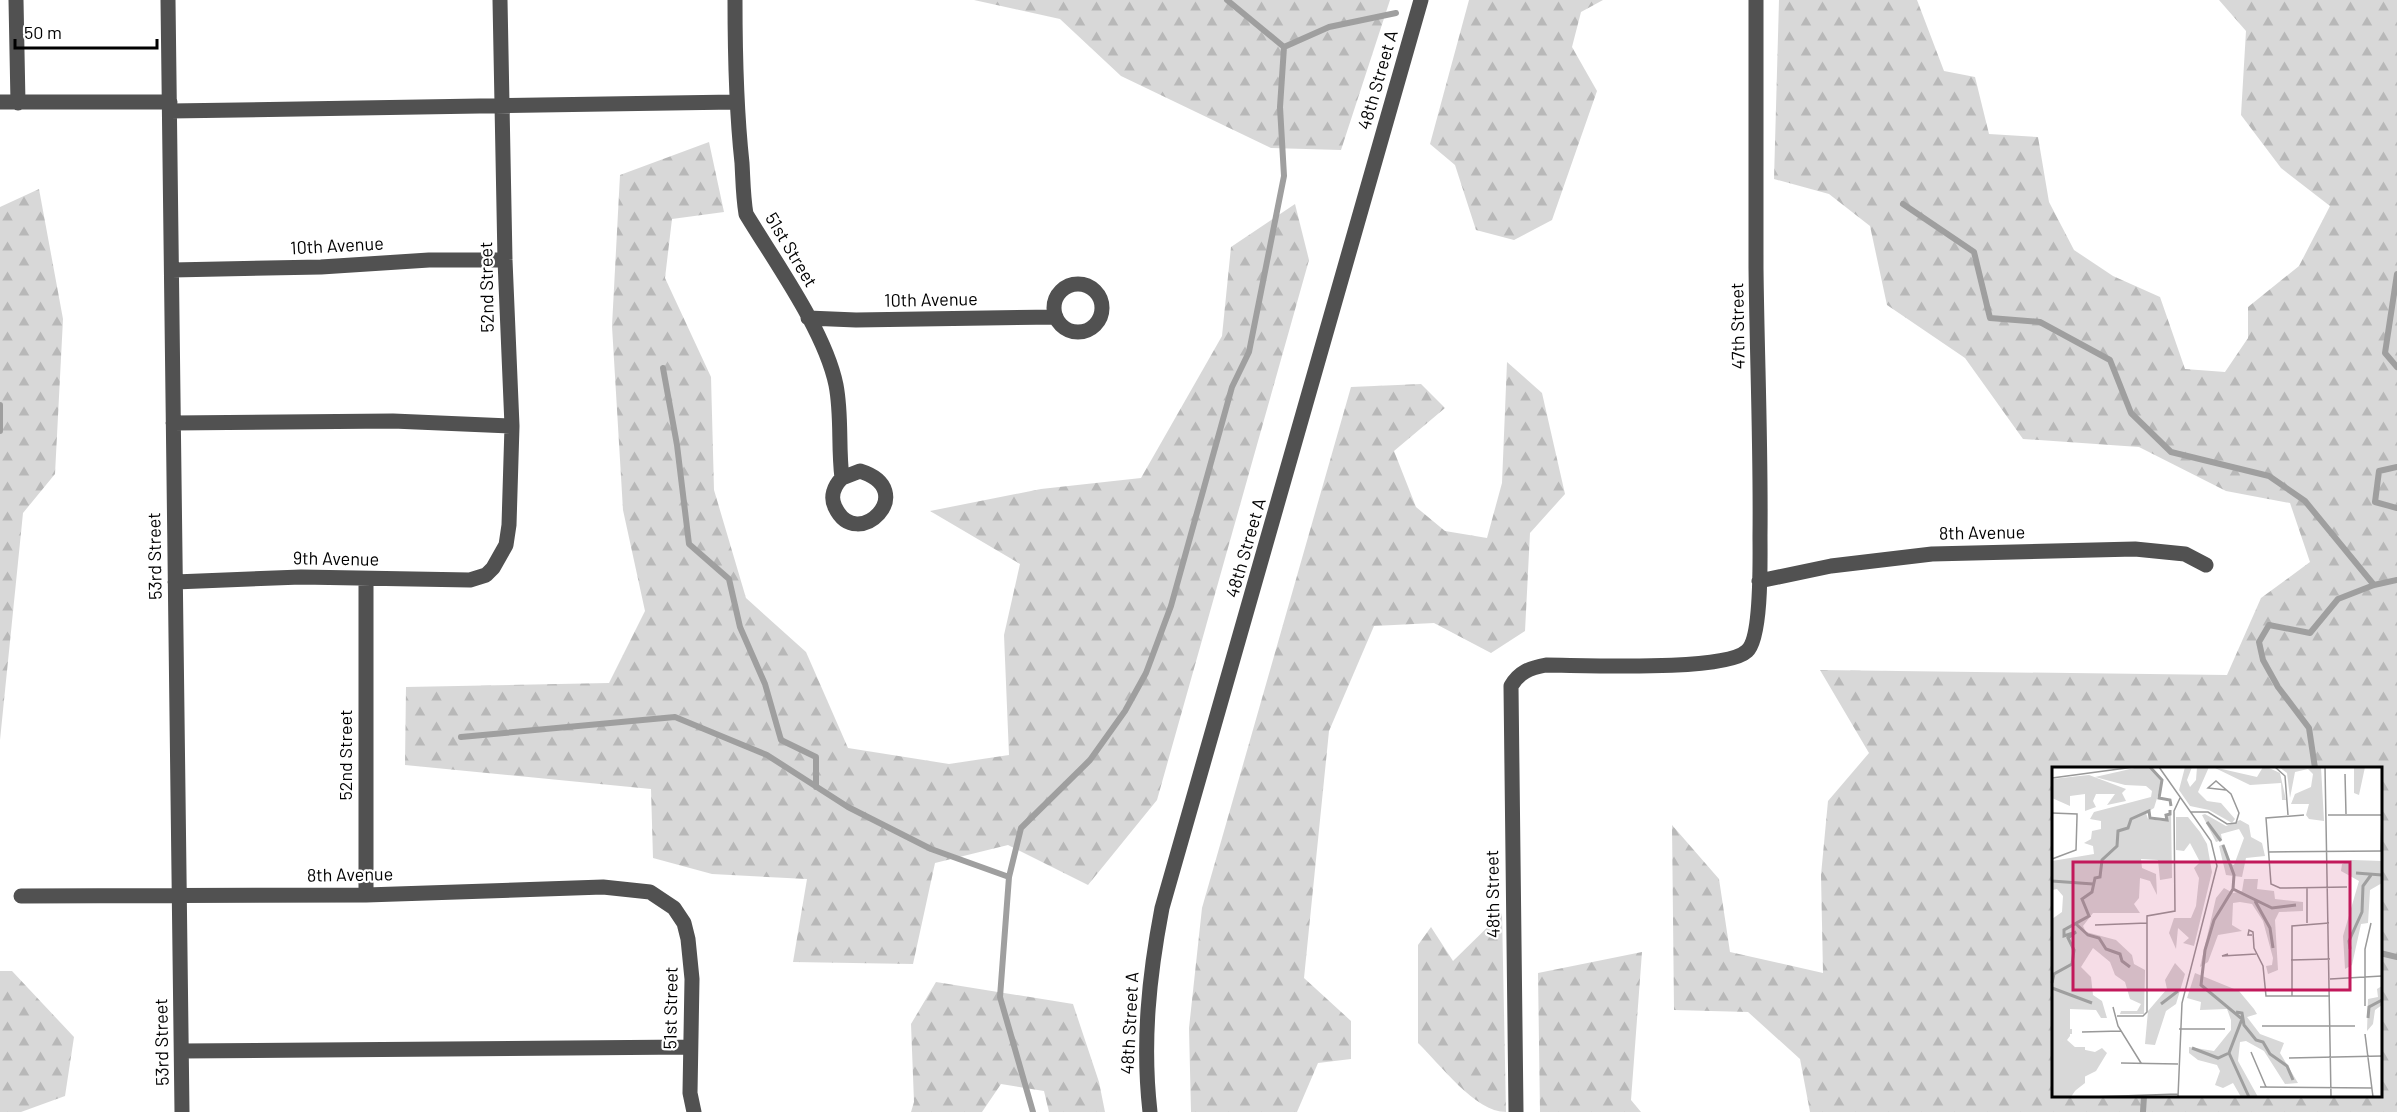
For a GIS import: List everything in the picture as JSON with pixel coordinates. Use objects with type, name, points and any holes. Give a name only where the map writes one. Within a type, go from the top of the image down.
[{"type":"street","points":[[16,0],[18,102]]},
{"type":"street","name":"53rd Street","points":[[168,0],[182,1112]]},
{"type":"street","name":"52nd Street","points":[[493,568],[506,545],[509,525],[512,426],[505,260],[500,0]]},
{"type":"street","name":"51st Street","points":[[735,0],[735,102],[742,165],[742,192],[746,214],[821,341],[836,384],[840,411],[838,452],[842,477]]},
{"type":"street","name":"48th Street A","points":[[1149,1112],[1145,1040],[1153,957],[1162,908],[1422,0]]},
{"type":"street","name":"47th Street","points":[[1516,678],[1529,668],[1546,665],[1671,665],[1733,659],[1750,649],[1755,640],[1759,581],[1756,0]]},
{"type":"street","points":[[0,102],[170,107],[502,106],[735,102]]},
{"type":"street","name":"10th Avenue","points":[[172,270],[321,267],[429,260],[505,260]]},
{"type":"street","name":"10th Avenue","points":[[808,318],[856,320],[1056,317]]},
{"type":"street","points":[[173,423],[393,421],[512,426]]},
{"type":"street","name":"8th Avenue","points":[[1759,581],[1831,566],[1932,554],[2135,549],[2185,554],[2206,565]]},
{"type":"street","name":"9th Avenue","points":[[175,582],[301,577],[366,580],[470,580],[486,575],[493,568]]},
{"type":"street","name":"52nd Street","points":[[366,580],[366,895]]},
{"type":"street","name":"48th Street","points":[[1516,678],[1511,686],[1509,703],[1516,1112]]},
{"type":"street","name":"8th Avenue","points":[[21,896],[366,895],[603,887],[650,892],[674,908]]},
{"type":"street","name":"51st Street","points":[[674,908],[684,923],[691,956],[689,1047],[690,1093],[694,1112]]},
{"type":"street","points":[[182,1051],[689,1047]]},
{"type":"green space","points":[[974,0],[1390,0],[1341,150],[1271,148],[1121,76],[1060,19]]},
{"type":"green space","points":[[1469,0],[1603,0],[1581,12],[1572,47],[1597,91],[1552,220],[1514,240],[1476,230],[1455,165],[1430,144]]},
{"type":"green space","points":[[1779,0],[1917,0],[1944,71],[1975,77],[1989,134],[2038,137],[2049,202],[2074,250],[2113,276],[2160,297],[2185,369],[2225,372],[2248,338],[2248,307],[2299,266],[2330,206],[2281,168],[2241,115],[2246,31],[2219,0],[2397,0],[2397,1112],[1810,1112],[1800,1059],[1748,1012],[1674,1010],[1672,825],[1719,879],[1730,952],[1823,973],[1821,875],[1828,801],[1869,753],[1820,670],[2227,675],[2261,598],[2310,562],[2290,503],[2226,491],[2139,447],[2023,439],[1965,358],[1887,305],[1870,226],[1829,194],[1774,179]]},
{"type":"green space","points":[[709,142],[724,212],[672,219],[665,278],[711,377],[714,490],[746,598],[806,652],[848,748],[949,764],[1009,755],[1004,635],[1020,564],[930,511],[1041,489],[1141,478],[1222,336],[1231,247],[1295,204],[1309,260],[1157,800],[1088,885],[1008,845],[935,863],[913,964],[793,962],[807,879],[712,874],[653,858],[651,789],[405,765],[406,687],[609,683],[645,611],[623,510],[612,326],[620,175]]},
{"type":"green space","points":[[39,189],[63,319],[55,474],[23,513],[0,740],[0,207]]},
{"type":"green space","points":[[1507,362],[1542,393],[1565,494],[1530,533],[1525,631],[1491,653],[1434,623],[1374,626],[1329,731],[1304,978],[1351,1021],[1351,1059],[1318,1063],[1297,1112],[1191,1112],[1189,1028],[1202,908],[1351,387],[1421,384],[1445,408],[1394,451],[1416,507],[1445,531],[1487,538],[1502,483]]},
{"type":"green space","points":[[1502,913],[1506,1112],[1494,1110],[1470,1096],[1418,1043],[1418,945],[1431,927],[1453,961]]},
{"type":"green space","points":[[1642,952],[1631,1100],[1641,1112],[1540,1112],[1538,973]]},
{"type":"green space","points":[[0,971],[12,971],[74,1037],[65,1096],[21,1112],[0,1112]]},
{"type":"green space","points":[[936,982],[1073,1004],[1099,1082],[1105,1112],[1049,1112],[1044,1091],[1001,1084],[982,1112],[911,1112],[914,1102],[911,1024]]},
{"type":"waterway","points":[[1033,1112],[1000,997],[1009,877],[1021,828],[1090,760],[1125,711],[1146,673],[1171,606],[1232,387],[1249,352],[1284,176],[1280,107],[1284,47],[1227,0]]},
{"type":"waterway","points":[[1284,47],[1329,27],[1396,13]]},
{"type":"waterway","points":[[1903,204],[1974,252],[1990,318],[2040,322],[2110,360],[2131,413],[2171,452],[2269,476],[2305,501],[2374,585]]},
{"type":"waterway","points":[[2397,274],[2385,353],[2397,367]]},
{"type":"waterway","points":[[663,368],[677,445],[689,544],[729,579],[740,627],[765,684],[781,740],[816,757],[816,787]]},
{"type":"waterway","points":[[0,405],[0,431]]},
{"type":"waterway","points":[[2397,467],[2379,471],[2375,502],[2397,508]]},
{"type":"waterway","points":[[2315,767],[2309,728],[2278,687],[2263,660],[2259,642],[2269,625],[2310,633],[2338,599],[2374,585],[2397,580]]},
{"type":"waterway","points":[[461,737],[675,717],[767,755],[848,807],[931,849],[1009,877]]},
{"type":"waterway","points":[[2382,953],[2397,957]]},
{"type":"waterway","points":[[2143,1112],[2144,1097]]}]
